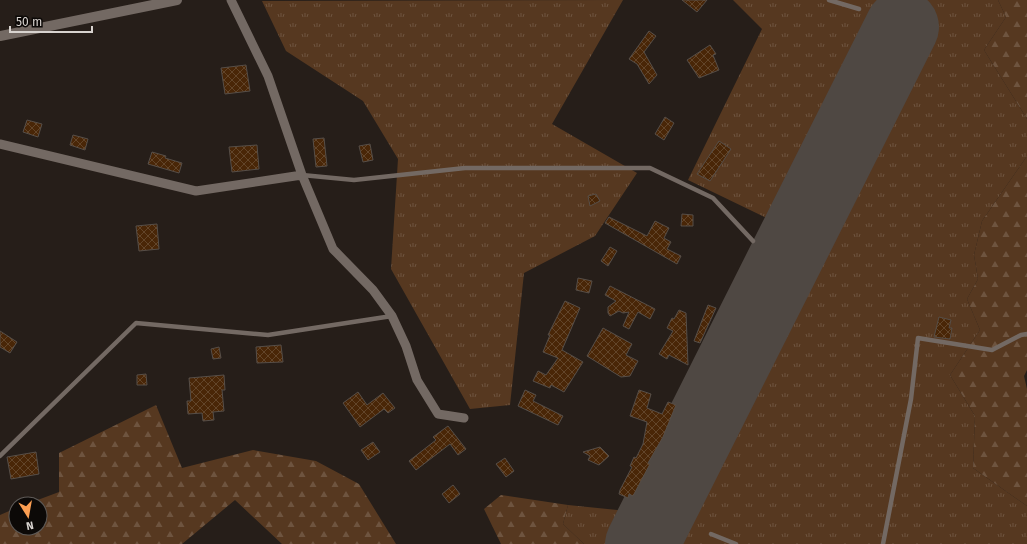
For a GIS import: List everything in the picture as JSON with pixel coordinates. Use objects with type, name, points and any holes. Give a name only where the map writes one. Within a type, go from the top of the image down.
[{"type":"street","points":[[0,36],[177,0]]},
{"type":"street","points":[[231,0],[268,76],[302,175],[333,250],[373,290],[392,316],[406,346],[417,380],[438,414],[464,418]]},
{"type":"street","points":[[0,144],[196,191],[302,175]]},
{"type":"lane","points":[[829,0],[859,9]]},
{"type":"lane","points":[[302,175],[354,180],[465,168],[650,168],[713,198],[753,241]]},
{"type":"lane","points":[[0,456],[136,323],[268,336],[392,316]]},
{"type":"lane","points":[[883,544],[911,399],[918,338],[992,350],[1021,335],[1027,334]]},
{"type":"lane","points":[[710,534],[736,544]]},
{"type":"green space","points":[[623,0],[552,124],[637,173],[595,236],[524,273],[510,405],[470,409],[391,269],[398,159],[363,101],[286,51],[262,1]]},
{"type":"green space","points":[[733,0],[998,0],[1006,17],[984,50],[1027,119],[1027,156],[982,221],[974,255],[978,279],[967,299],[980,330],[950,375],[975,416],[973,468],[1027,506],[1027,544],[584,544],[563,524],[568,505],[627,511],[773,221],[688,180],[762,29]]},
{"type":"green space","points":[[998,0],[1027,0],[1027,119],[984,50],[1006,17]]},
{"type":"green space","points":[[1027,156],[1027,370],[1024,376],[1027,389],[1027,506],[973,468],[975,416],[950,375],[980,330],[967,299],[978,279],[974,255],[982,221]]},
{"type":"green space","points":[[156,405],[182,468],[253,450],[316,461],[359,484],[396,544],[282,544],[235,500],[182,544],[0,544],[0,515],[8,512],[8,536],[48,536],[48,496],[59,492],[59,453]]},
{"type":"green space","points":[[501,495],[568,505],[563,524],[584,544],[501,544],[484,509]]},
{"type":"building","points":[[682,0],[707,0],[697,12]]},
{"type":"building","points":[[649,31],[656,36],[644,52],[657,75],[649,84],[637,64],[629,59]]},
{"type":"building","points":[[710,45],[716,54],[713,55],[719,70],[699,78],[687,60]]},
{"type":"building","points":[[246,65],[250,91],[225,94],[221,68]]},
{"type":"building","points":[[665,117],[674,123],[664,140],[655,134]]},
{"type":"building","points":[[27,120],[42,124],[38,137],[23,132]]},
{"type":"building","points":[[73,135],[88,139],[85,150],[70,145]]},
{"type":"building","points":[[324,138],[327,166],[316,167],[313,139]]},
{"type":"building","points":[[719,141],[731,149],[710,181],[697,174]]},
{"type":"building","points":[[370,144],[373,160],[363,162],[359,146]]},
{"type":"building","points":[[257,145],[259,169],[232,172],[229,147]]},
{"type":"building","points":[[152,152],[182,163],[179,173],[148,164]]},
{"type":"building","points":[[596,194],[600,201],[590,206],[588,196]]},
{"type":"building","points":[[682,214],[693,215],[693,226],[681,226]]},
{"type":"building","points":[[609,217],[647,236],[655,221],[669,228],[664,238],[671,242],[667,249],[681,256],[677,264],[605,223]]},
{"type":"building","points":[[157,224],[159,249],[139,251],[136,226]]},
{"type":"building","points":[[610,247],[617,251],[608,266],[601,261]]},
{"type":"building","points":[[578,278],[592,281],[589,293],[576,290]]},
{"type":"building","points":[[610,286],[655,309],[650,319],[638,312],[629,329],[623,326],[629,312],[623,313],[619,311],[610,316],[608,313],[608,307],[616,301],[605,295]]},
{"type":"building","points":[[565,301],[580,308],[562,350],[583,362],[564,392],[551,385],[550,388],[533,381],[538,371],[546,375],[558,358],[543,352],[550,335],[548,335]]},
{"type":"building","points":[[708,305],[716,308],[700,343],[694,341]]},
{"type":"building","points":[[679,310],[686,313],[688,365],[669,355],[667,359],[659,354],[673,331],[667,328],[672,318],[674,319]]},
{"type":"building","points":[[939,317],[951,320],[949,328],[952,328],[950,339],[934,337]]},
{"type":"building","points":[[603,328],[632,344],[626,355],[638,361],[630,376],[621,377],[587,356]]},
{"type":"building","points":[[0,331],[17,342],[10,353],[0,347]]},
{"type":"building","points":[[281,345],[283,362],[257,363],[256,347]]},
{"type":"building","points":[[219,347],[221,358],[213,359],[211,349]]},
{"type":"building","points":[[146,374],[147,385],[137,385],[137,375]]},
{"type":"building","points":[[224,375],[225,390],[222,390],[224,411],[213,412],[214,420],[203,421],[202,413],[188,414],[187,401],[191,401],[189,378]]},
{"type":"building","points":[[525,390],[536,395],[533,401],[563,416],[558,425],[518,406]]},
{"type":"building","points":[[639,390],[651,394],[647,408],[662,414],[668,402],[676,405],[663,437],[648,463],[650,464],[633,496],[629,494],[628,498],[619,494],[620,490],[632,467],[630,466],[634,457],[636,458],[643,444],[647,422],[630,416]]},
{"type":"building","points":[[358,392],[367,405],[383,393],[395,408],[388,413],[384,409],[360,427],[343,403]]},
{"type":"building","points":[[448,426],[466,449],[458,455],[450,444],[416,470],[409,461],[436,440],[433,437]]},
{"type":"building","points":[[373,442],[380,452],[368,460],[361,450]]},
{"type":"building","points":[[600,447],[609,456],[599,465],[588,460],[590,456],[583,452]]},
{"type":"building","points":[[36,452],[39,474],[11,479],[7,457]]},
{"type":"building","points":[[505,458],[514,471],[506,477],[496,464]]},
{"type":"building","points":[[453,485],[460,494],[449,503],[442,494]]},
{"type":"runway","points":[[642,544],[902,27]]}]
